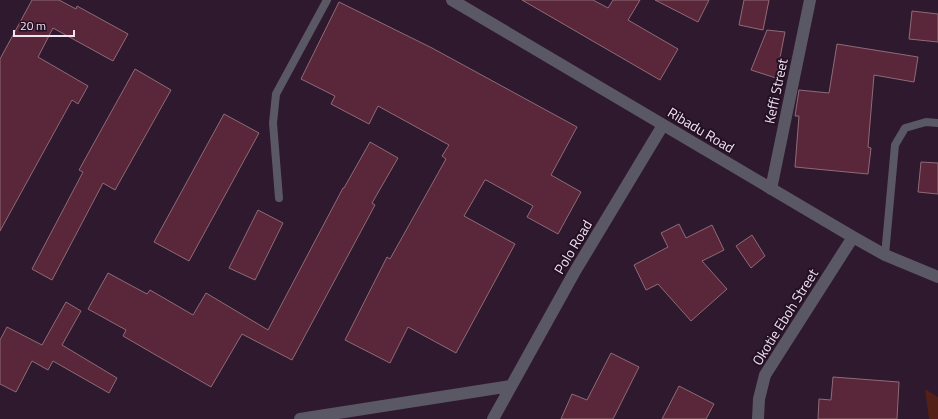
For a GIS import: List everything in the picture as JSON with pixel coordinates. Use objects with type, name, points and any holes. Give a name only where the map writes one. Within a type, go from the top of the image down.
[{"type":"street","name":"Ribadu Road","points":[[452,0],[853,238],[884,255],[938,277]]},
{"type":"street","name":"Keffi Street","points":[[771,189],[810,0]]},
{"type":"street","name":"Polo Road","points":[[493,419],[574,273],[663,125]]},
{"type":"street","name":"Okotie Eboh Street","points":[[758,419],[759,399],[765,375],[853,238]]},
{"type":"street","points":[[300,419],[511,386]]},
{"type":"lane","points":[[279,198],[273,122],[276,94],[327,0]]},
{"type":"lane","points":[[884,255],[895,145],[905,128],[926,122],[938,123]]},
{"type":"shaded area","points":[[925,389],[938,397],[938,419],[929,419]]},
{"type":"building","points":[[32,0],[59,0],[76,9],[77,6],[128,34],[113,61],[53,28],[38,57],[88,86],[78,104],[72,100],[0,231],[0,59]]},
{"type":"building","points":[[522,0],[593,0],[608,8],[613,0],[640,0],[628,20],[678,49],[660,80]]},
{"type":"building","points":[[655,0],[709,0],[698,22]]},
{"type":"building","points":[[744,0],[769,0],[763,30],[739,25]]},
{"type":"building","points":[[339,2],[432,48],[577,127],[551,175],[581,192],[558,234],[527,217],[533,206],[486,180],[464,216],[515,244],[456,353],[408,327],[390,363],[345,340],[387,257],[390,259],[446,159],[442,156],[449,145],[378,106],[369,124],[331,104],[335,96],[301,79]]},
{"type":"building","points":[[912,11],[938,14],[938,42],[909,39]]},
{"type":"building","points":[[767,30],[785,32],[776,78],[751,70]]},
{"type":"building","points":[[837,44],[918,57],[914,82],[874,75],[868,147],[871,148],[868,174],[795,167],[799,116],[795,116],[799,90],[829,93]]},
{"type":"building","points":[[135,69],[171,90],[115,190],[103,183],[52,280],[32,269],[83,172],[79,170]]},
{"type":"building","points":[[224,114],[259,133],[189,261],[154,242]]},
{"type":"building","points":[[370,142],[398,158],[372,203],[375,205],[292,360],[242,334],[211,387],[123,336],[126,330],[88,309],[108,273],[147,294],[150,290],[193,315],[206,293],[268,330],[343,188]]},
{"type":"building","points":[[921,162],[938,163],[938,194],[918,192]]},
{"type":"building","points":[[258,210],[283,223],[255,280],[229,268]]},
{"type":"building","points":[[679,224],[686,238],[712,225],[724,250],[702,261],[727,289],[691,321],[658,284],[646,290],[634,265],[668,247],[661,233]]},
{"type":"building","points":[[752,235],[765,256],[751,268],[736,246]]},
{"type":"building","points":[[66,302],[81,311],[62,345],[117,378],[109,393],[53,361],[48,370],[32,361],[16,392],[0,384],[0,340],[7,327],[42,345]]},
{"type":"building","points":[[611,353],[639,367],[613,419],[561,419],[572,394],[587,400]]},
{"type":"building","points":[[833,377],[899,382],[897,419],[818,419],[819,399],[831,400]]},
{"type":"building","points":[[679,386],[714,404],[706,419],[662,419]]}]
